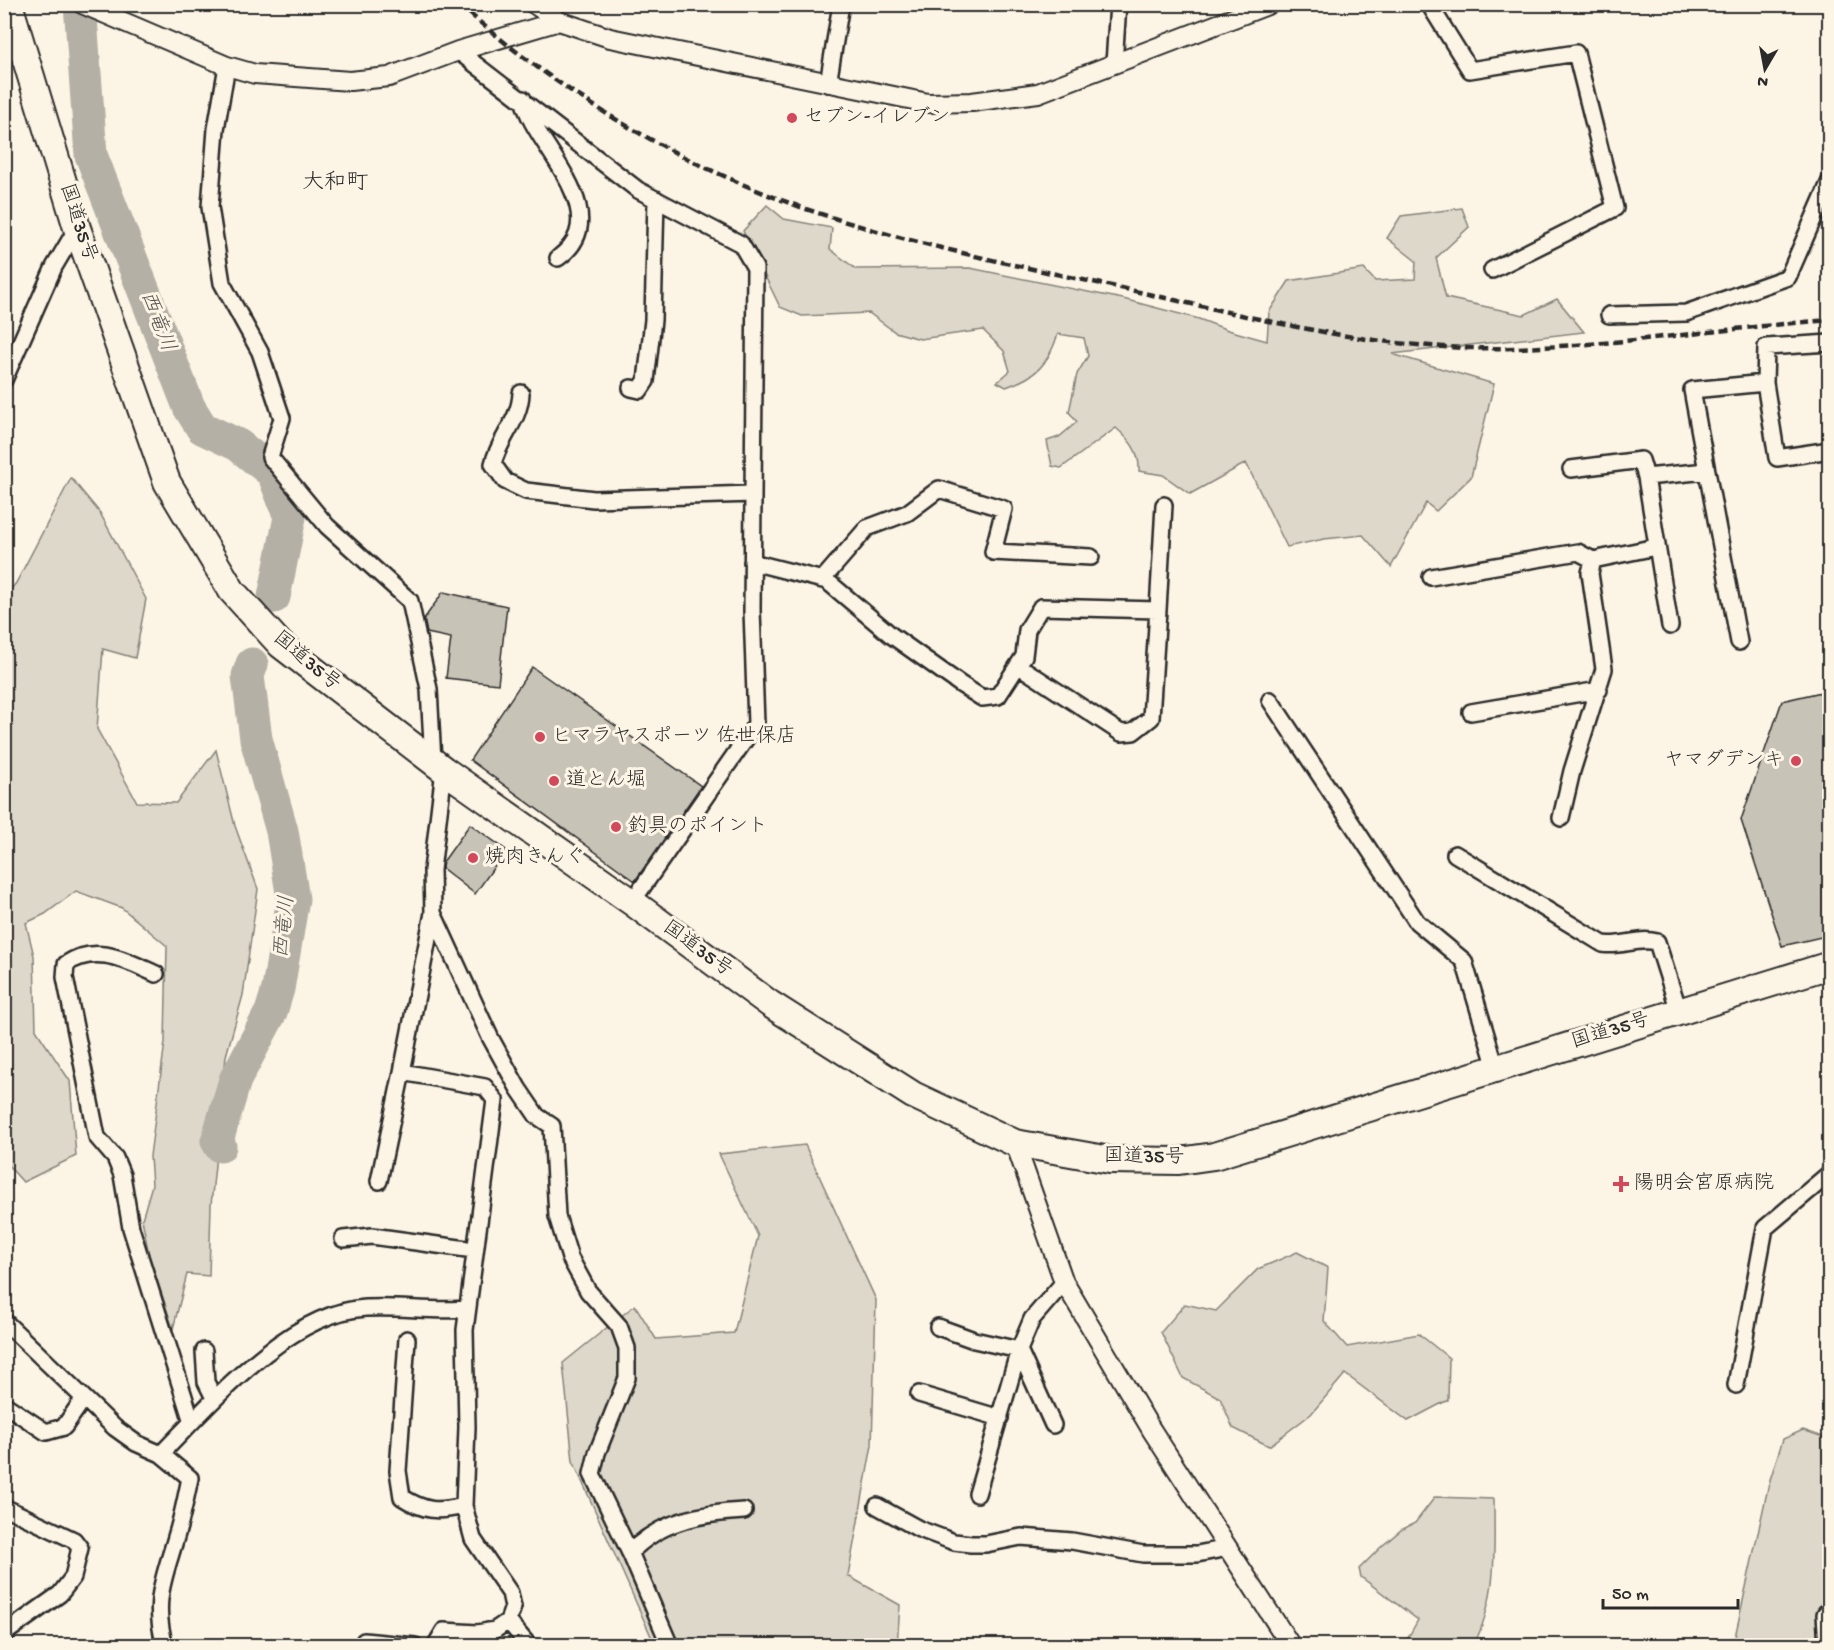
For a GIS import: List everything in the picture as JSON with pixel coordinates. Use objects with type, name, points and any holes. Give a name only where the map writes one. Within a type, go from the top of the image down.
[{"type":"highway","name":"国道35号","points":[[9,20],[77,228],[167,482],[231,591],[280,645],[438,766],[632,902],[770,1004],[913,1095],[1015,1143],[1110,1160],[1179,1161],[1203,1157],[1830,964]]},
{"type":"street","points":[[534,4],[559,21],[621,41],[928,103],[972,102],[1038,93],[1270,4]]},
{"type":"street","points":[[828,84],[842,4]]},
{"type":"street","points":[[1114,64],[1118,4]]},
{"type":"street","points":[[1429,4],[1470,70],[1576,53],[1615,208],[1492,270]]},
{"type":"street","points":[[91,8],[227,66],[255,74],[350,81],[389,77],[458,51],[559,21]]},
{"type":"street","points":[[458,51],[638,190],[741,244],[755,268],[752,562],[756,724],[632,902]]},
{"type":"street","points":[[227,66],[216,129],[210,207],[222,283],[260,352],[282,418],[270,458],[327,526],[410,601],[429,689],[438,766],[432,870],[433,913],[379,1181]]},
{"type":"street","points":[[523,99],[526,115],[574,188],[578,208],[577,228],[570,250],[558,258]]},
{"type":"street","points":[[1610,315],[1686,313],[1788,277],[1830,181]]},
{"type":"street","points":[[631,388],[640,390],[646,381],[653,320],[656,199]]},
{"type":"street","points":[[4,380],[54,267],[77,228]]},
{"type":"street","points":[[1830,343],[1766,347],[1765,383],[1777,458],[1830,450]]},
{"type":"street","points":[[1739,642],[1692,390],[1765,383]]},
{"type":"street","points":[[521,393],[521,410],[496,449],[493,464],[505,482],[526,491],[594,499],[753,494]]},
{"type":"street","points":[[1571,469],[1641,460],[1646,477],[1670,626]]},
{"type":"street","points":[[1646,477],[1707,471]]},
{"type":"street","points":[[822,580],[867,528],[907,513],[939,489],[1004,509],[993,552],[1091,557]]},
{"type":"street","points":[[1019,666],[1121,733],[1133,732],[1151,718],[1164,505]]},
{"type":"street","points":[[1431,577],[1578,552],[1593,560],[1656,548]]},
{"type":"street","points":[[1561,818],[1572,771],[1604,669],[1590,573],[1593,560]]},
{"type":"street","points":[[752,562],[822,580],[891,635],[982,698],[998,696],[1019,666],[1024,656],[1027,630],[1041,607],[1158,610]]},
{"type":"street","points":[[1470,712],[1599,690]]},
{"type":"street","points":[[1270,700],[1417,922],[1464,961],[1496,1068]]},
{"type":"street","points":[[1455,854],[1603,944],[1612,946],[1644,939],[1657,942],[1679,1011]]},
{"type":"street","points":[[433,913],[486,1028],[518,1088],[537,1116],[552,1126],[556,1216],[570,1258],[588,1291],[619,1326],[627,1348],[627,1378],[597,1453],[592,1474],[630,1553],[670,1646]]},
{"type":"street","points":[[156,974],[110,954],[94,953],[76,957],[66,964],[65,977],[97,1137],[115,1158],[122,1175],[131,1228],[192,1422]]},
{"type":"street","points":[[402,1072],[485,1087],[495,1100],[465,1330],[467,1427],[464,1506],[472,1539],[510,1593],[513,1607],[508,1621],[490,1638],[444,1631],[435,1646]]},
{"type":"street","points":[[1015,1143],[1064,1282],[1145,1419],[1291,1646]]},
{"type":"street","points":[[1736,1385],[1765,1228],[1830,1173]]},
{"type":"street","points":[[343,1239],[372,1236],[474,1250]]},
{"type":"street","points":[[977,1494],[1019,1350],[1032,1319],[1064,1282]]},
{"type":"street","points":[[161,1454],[214,1398],[289,1338],[324,1316],[365,1308],[437,1312],[467,1309]]},
{"type":"street","points":[[4,1321],[33,1346],[116,1428],[136,1443],[161,1454],[190,1478],[177,1535],[161,1584],[158,1621],[165,1646]]},
{"type":"street","points":[[938,1327],[974,1340],[1019,1350]]},
{"type":"street","points":[[406,1340],[398,1471],[402,1497],[416,1506],[440,1511],[464,1506]]},
{"type":"street","points":[[1019,1350],[1053,1425]]},
{"type":"street","points":[[204,1351],[206,1382],[214,1398]]},
{"type":"street","points":[[919,1394],[1000,1418]]},
{"type":"street","points":[[4,1404],[46,1432],[64,1427],[84,1398]]},
{"type":"street","points":[[877,1506],[919,1529],[954,1542],[986,1544],[1020,1537],[1071,1541],[1143,1554],[1197,1554],[1228,1548]]},
{"type":"street","points":[[4,1507],[74,1539],[80,1548],[73,1577],[60,1594],[4,1634]]},
{"type":"street","points":[[630,1553],[640,1542],[680,1522],[706,1513],[744,1511]]},
{"type":"street","points":[[1827,1646],[1825,1614],[1830,1608]]},
{"type":"street","points":[[508,1621],[529,1646]]},
{"type":"street","points":[[364,1646],[364,1641],[415,1646]]},
{"type":"shaded area","points":[[767,205],[784,219],[832,228],[830,249],[856,269],[970,268],[1123,299],[1199,319],[1267,341],[1269,312],[1289,281],[1364,269],[1375,281],[1415,279],[1416,261],[1387,238],[1401,216],[1462,208],[1469,227],[1436,258],[1446,298],[1524,315],[1557,299],[1584,332],[1392,354],[1494,384],[1471,477],[1436,511],[1426,503],[1391,567],[1363,535],[1324,539],[1287,547],[1246,463],[1190,494],[1163,475],[1139,471],[1138,458],[1133,447],[1116,428],[1061,468],[1052,466],[1047,441],[1059,437],[1077,422],[1069,412],[1077,374],[1088,356],[1084,338],[1058,334],[1050,354],[1040,368],[1025,379],[1006,387],[997,382],[1010,371],[1004,351],[983,330],[920,339],[895,332],[869,313],[802,316],[780,307],[743,231]]},
{"type":"shaded area","points":[[71,478],[100,513],[146,599],[135,658],[103,649],[97,729],[137,802],[176,803],[216,750],[235,826],[258,889],[243,995],[226,1056],[211,1205],[209,1276],[187,1274],[173,1329],[149,1255],[142,1219],[152,1185],[150,1156],[165,1042],[167,946],[122,908],[76,891],[45,914],[26,923],[34,956],[36,1030],[70,1081],[76,1156],[23,1182],[5,1162],[5,596],[16,583]]},
{"type":"shaded area","points":[[805,1145],[876,1300],[872,1445],[848,1576],[900,1605],[897,1645],[655,1645],[573,1461],[563,1363],[635,1305],[656,1339],[734,1333],[758,1236],[719,1154]]},
{"type":"shaded area","points":[[1297,1252],[1328,1268],[1324,1321],[1347,1347],[1419,1334],[1449,1358],[1448,1400],[1408,1421],[1345,1374],[1311,1414],[1269,1446],[1233,1428],[1220,1398],[1183,1378],[1161,1332],[1185,1304],[1216,1311],[1258,1269]]},
{"type":"shaded area","points":[[1803,1430],[1829,1439],[1829,1645],[1733,1646],[1769,1483],[1783,1439]]},
{"type":"shaded area","points":[[1435,1497],[1494,1499],[1494,1556],[1491,1591],[1482,1627],[1474,1645],[1404,1645],[1418,1620],[1361,1577],[1359,1569],[1401,1530],[1415,1523]]},
{"type":"building","points":[[443,592],[507,606],[498,684],[446,678],[451,638],[427,633],[424,619]]},
{"type":"building","points":[[532,667],[701,786],[635,881],[470,760]]},
{"type":"building","name":"ヤマダデンキ","points":[[1830,690],[1830,935],[1782,946],[1741,820],[1782,701]]},
{"type":"building","name":"焼肉きんぐ","points":[[470,824],[506,850],[475,894],[442,868],[443,862]]},
{"type":"waterway","name":"西竜川","points":[[80,4],[91,155],[189,407],[202,428],[238,445],[273,473],[290,517],[274,597]]},
{"type":"waterway","name":"西竜川","points":[[220,1146],[217,1141],[235,1080],[271,1012],[278,989],[293,899],[282,831],[256,739],[248,676],[252,664]]},
{"type":"railway","points":[[459,4],[539,69],[582,98],[626,126],[719,174],[767,194],[855,225],[976,256],[1302,328],[1426,346],[1468,348],[1559,346],[1830,320]]},
{"type":"place","name":"セブン-イレブン","points":[[792,118]]},
{"type":"place","name":"ヒマラヤスポーツ 佐世保店","points":[[540,737]]},
{"type":"place","name":"ヤマダデンキ","points":[[1796,761]]},
{"type":"place","name":"道とん堀","points":[[554,781]]},
{"type":"place","name":"釣具のポイント","points":[[616,827]]},
{"type":"place","name":"焼肉きんぐ","points":[[473,858]]},
{"type":"place","name":"陽明会宮原病院","points":[[1621,1184]]},
{"type":"district","name":"大和町","points":[[335,184]]}]
